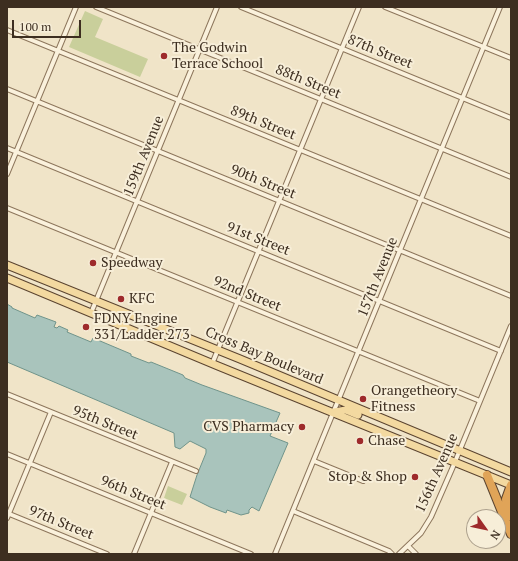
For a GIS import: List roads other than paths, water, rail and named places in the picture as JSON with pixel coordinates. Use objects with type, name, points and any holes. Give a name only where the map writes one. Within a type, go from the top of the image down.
[{"type":"highway","points":[[487,475],[511,533]]},
{"type":"highway","points":[[511,485],[507,495],[506,507],[511,533]]},
{"type":"main road","name":"Cross Bay Boulevard","points":[[7,265],[218,350],[511,472]]},
{"type":"main road","name":"Cross Bay Boulevard","points":[[7,278],[212,364],[334,412],[511,485]]},
{"type":"main road","points":[[334,412],[346,410],[399,431],[406,429]]},
{"type":"street","points":[[7,174],[76,7]]},
{"type":"street","name":"88th Street","points":[[96,7],[511,177]]},
{"type":"street","name":"159th Avenue","points":[[91,313],[217,7]]},
{"type":"street","name":"87th Street","points":[[241,7],[511,118]]},
{"type":"street","points":[[212,364],[358,7]]},
{"type":"street","points":[[385,7],[511,58]]},
{"type":"street","name":"157th Avenue","points":[[275,554],[500,7]]},
{"type":"street","name":"89th Street","points":[[7,30],[511,236]]},
{"type":"street","name":"90th Street","points":[[7,89],[511,296]]},
{"type":"street","name":"91st Street","points":[[7,148],[501,351]]},
{"type":"street","name":"92nd Street","points":[[7,208],[480,401]]},
{"type":"street","name":"156th Avenue","points":[[400,554],[421,532],[428,522],[455,462],[511,326]]},
{"type":"street","name":"95th Street","points":[[7,394],[196,471]]},
{"type":"street","points":[[8,515],[51,412]]},
{"type":"street","name":"96th Street","points":[[7,454],[251,554]]},
{"type":"street","points":[[314,461],[363,481]]},
{"type":"street","points":[[134,554],[172,462]]},
{"type":"street","points":[[293,511],[389,551],[392,554]]},
{"type":"street","name":"97th Street","points":[[8,515],[107,554]]},
{"type":"street","points":[[408,546],[416,554]]},
{"type":"water","points":[[7,304],[12,308],[35,318],[37,315],[56,322],[54,327],[57,328],[59,326],[68,330],[67,332],[91,342],[93,338],[131,354],[131,356],[149,363],[151,362],[183,375],[185,378],[202,385],[280,413],[270,436],[288,443],[259,511],[252,507],[249,510],[249,513],[241,515],[227,510],[226,513],[190,497],[206,453],[206,449],[190,441],[180,449],[175,447],[174,433],[7,362]]},
{"type":"place","name":"The Godwin Terrace School","points":[[164,56]]},
{"type":"place","name":"Speedway","points":[[93,263]]},
{"type":"place","name":"KFC","points":[[121,299]]},
{"type":"place","name":"FDNY Engine 331/Ladder 273","points":[[86,327]]},
{"type":"place","name":"Orangetheory Fitness","points":[[363,399]]},
{"type":"place","name":"CVS Pharmacy","points":[[302,427]]},
{"type":"place","name":"Chase","points":[[360,441]]},
{"type":"place","name":"Stop & Shop","points":[[415,477]]}]
